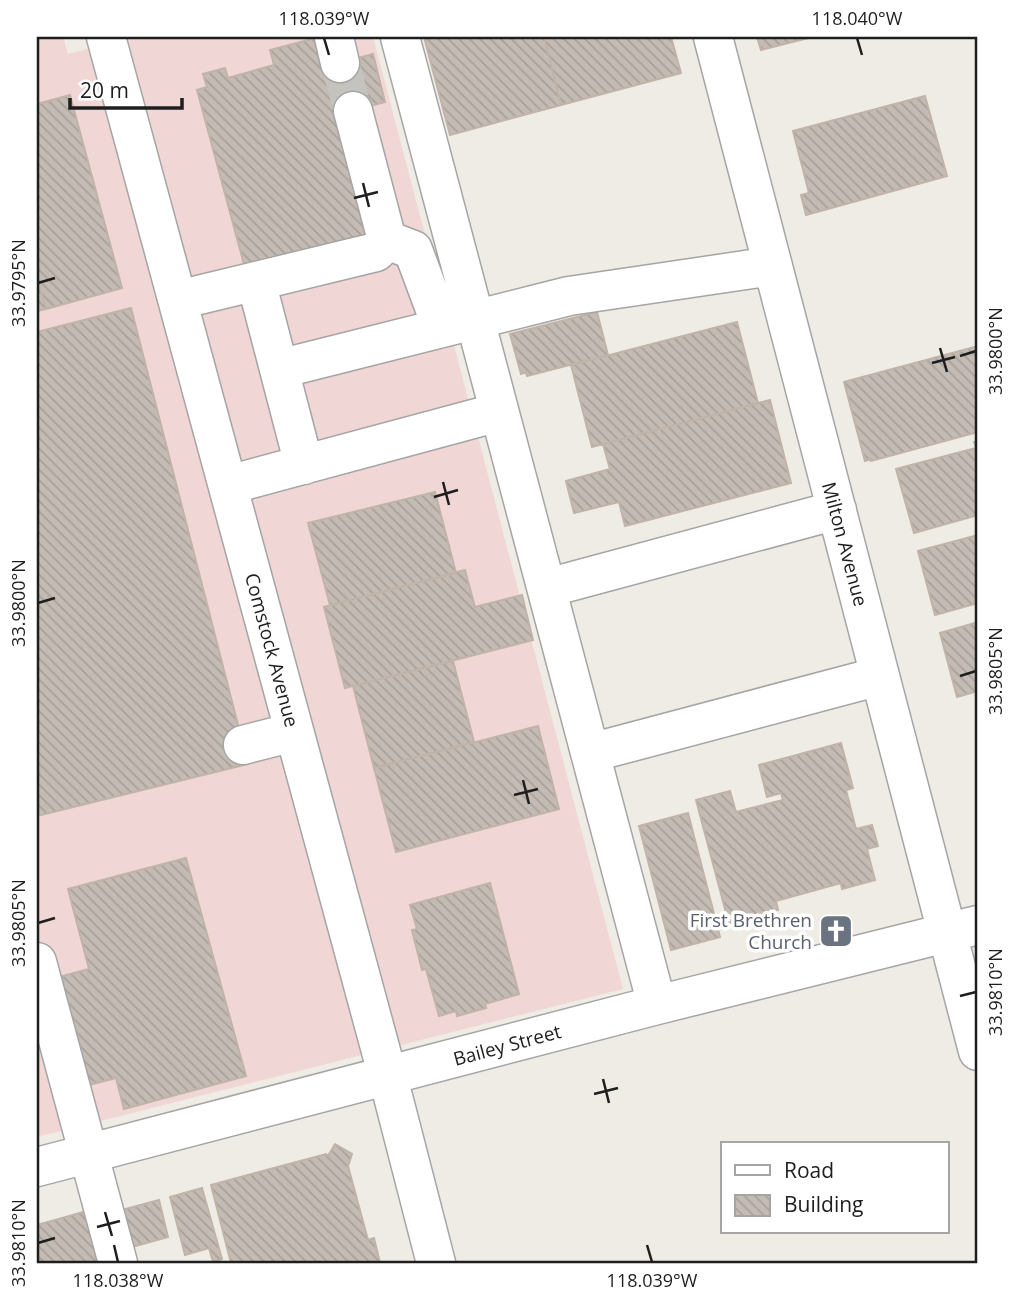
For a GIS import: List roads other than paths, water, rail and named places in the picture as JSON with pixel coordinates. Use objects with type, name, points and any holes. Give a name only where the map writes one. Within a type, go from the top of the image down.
[{"type":"street","name":"Comstock Avenue","points":[[106,37],[436,1263]]},
{"type":"street","points":[[400,37],[458,323]]},
{"type":"street","name":"Milton Avenue","points":[[713,37],[880,676],[962,929],[976,1031]]},
{"type":"street","points":[[352,111],[387,240]]},
{"type":"street","points":[[178,300],[376,252],[387,240]]},
{"type":"street","points":[[387,240],[413,250],[458,323],[499,412],[657,1005]]},
{"type":"street","points":[[279,369],[569,296],[773,266]]},
{"type":"street","points":[[256,281],[304,465]]},
{"type":"street","points":[[228,485],[499,412]]},
{"type":"street","points":[[547,588],[837,510]]},
{"type":"street","points":[[590,753],[880,676]]},
{"type":"street","points":[[243,745],[294,732]]},
{"type":"street","name":"Bailey Street","points":[[37,1167],[657,1005],[962,929]]},
{"type":"street","points":[[37,962],[118,1263]]},
{"type":"tunnel","points":[[340,63],[353,111]]},
{"type":"place","name":"First Brethren Church","points":[[836,931]]}]
